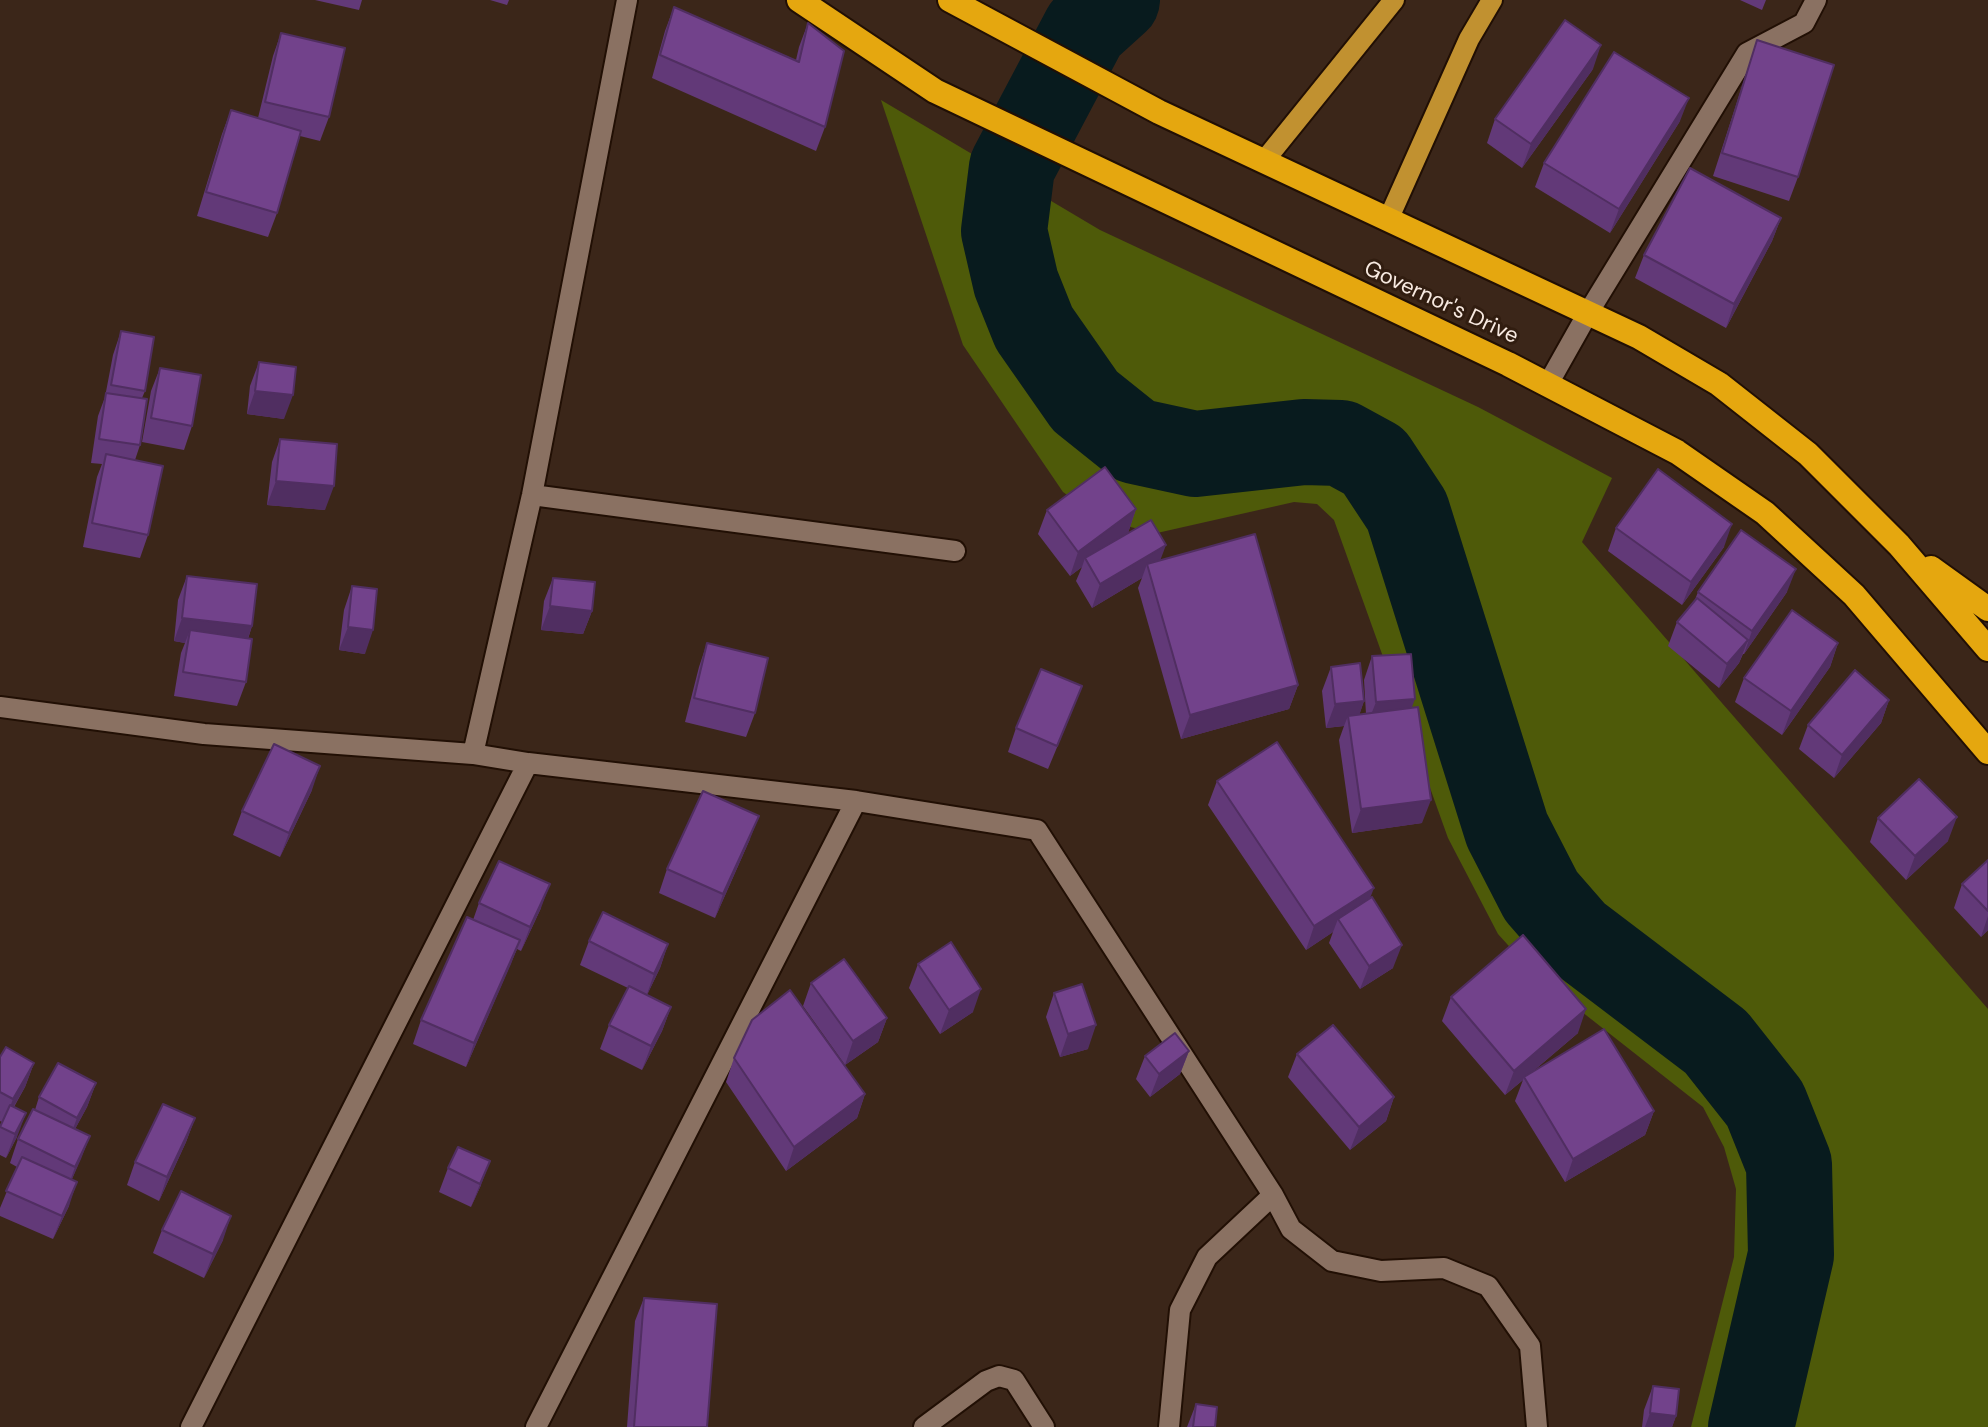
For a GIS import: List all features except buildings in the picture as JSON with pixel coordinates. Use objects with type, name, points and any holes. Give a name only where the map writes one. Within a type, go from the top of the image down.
[{"type":"highway","name":"Governor's Drive","points":[[799,0],[935,91],[1548,384],[1677,452],[1765,513],[1854,595],[1988,752]]},
{"type":"highway","points":[[950,0],[1159,112],[1639,337],[1719,384],[1808,454],[1899,545],[1988,649]]},
{"type":"highway","points":[[1899,545],[1988,609]]},
{"type":"main road","points":[[1264,161],[1394,0]]},
{"type":"main road","points":[[1388,220],[1462,53],[1492,0]]},
{"type":"street","points":[[473,754],[532,495],[627,0]]},
{"type":"street","points":[[1548,384],[1747,53],[1804,23],[1816,0]]},
{"type":"street","points":[[532,495],[955,551]]},
{"type":"street","points":[[0,707],[204,734],[473,754],[856,801],[1037,830],[1273,1195],[1291,1229],[1332,1261],[1381,1271],[1444,1268],[1488,1286],[1530,1346],[1537,1427]]},
{"type":"street","points":[[191,1427],[528,763]]},
{"type":"street","points":[[536,1427],[856,801]]},
{"type":"street","points":[[1169,1427],[1180,1310],[1207,1257],[1273,1195]]},
{"type":"street","points":[[924,1427],[986,1381],[999,1376],[1014,1380],[1044,1427]]},
{"type":"green space","points":[[881,100],[1100,230],[1478,407],[1612,478],[1582,542],[1988,1009],[1988,1427],[1691,1427],[1734,1257],[1736,1189],[1724,1147],[1703,1107],[1535,975],[1498,934],[1448,838],[1334,520],[1317,504],[1294,502],[1157,533],[1104,521],[1063,492],[963,345]]},
{"type":"waterway","points":[[1117,0],[1085,29],[1012,167],[1004,231],[1016,283],[1034,328],[1085,401],[1135,441],[1195,454],[1304,442],[1341,443],[1374,461],[1407,511],[1507,830],[1541,896],[1575,935],[1716,1042],[1765,1104],[1789,1164],[1791,1255],[1751,1427]]}]
